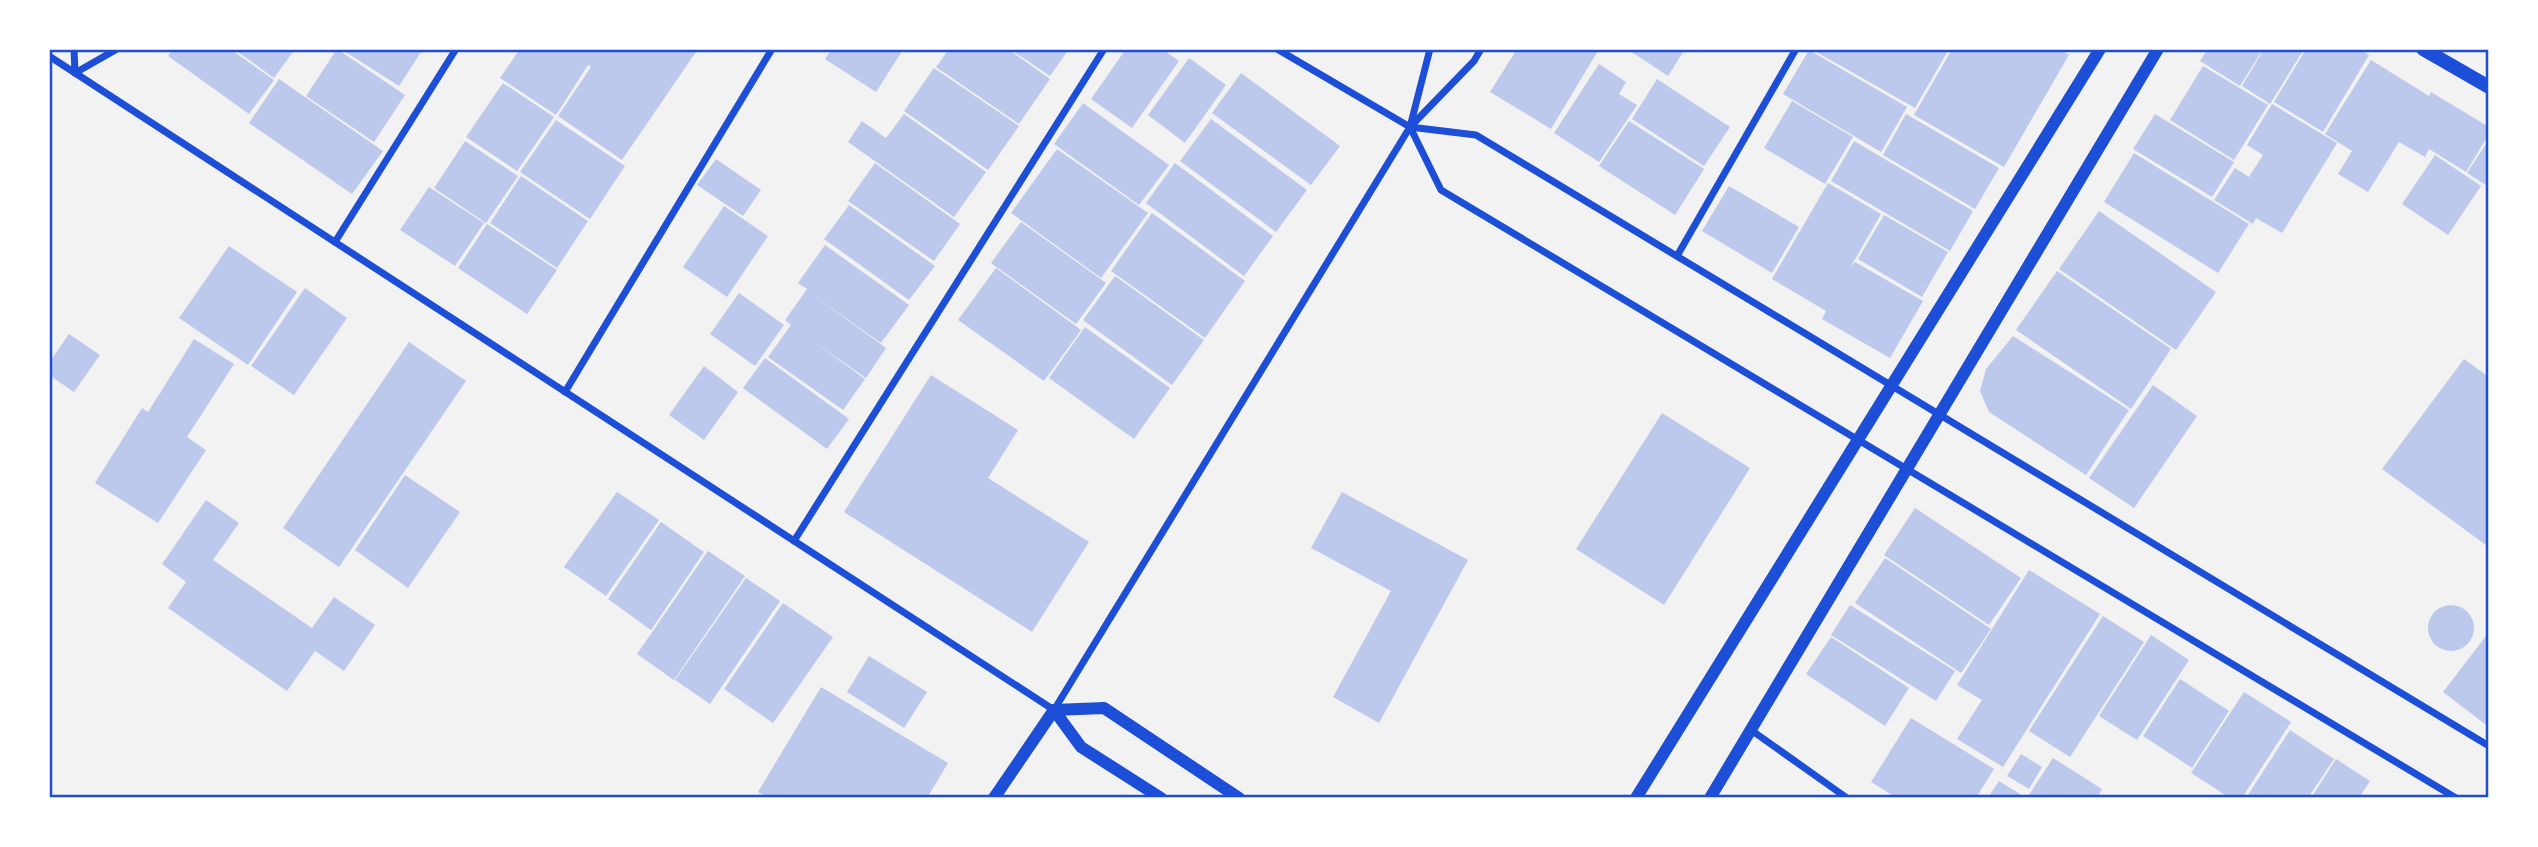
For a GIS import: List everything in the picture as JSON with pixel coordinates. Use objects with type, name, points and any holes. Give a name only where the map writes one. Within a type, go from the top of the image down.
[{"type":"main road","points":[[2423,49],[2489,87]]},
{"type":"street","points":[[74,49],[75,73]]},
{"type":"street","points":[[75,73],[117,49]]},
{"type":"street","points":[[335,243],[456,49]]},
{"type":"street","points":[[565,392],[772,49]]},
{"type":"street","points":[[794,541],[1104,49]]},
{"type":"street","points":[[1277,49],[1410,127],[1476,135],[2489,746]]},
{"type":"street","points":[[1430,49],[1410,127],[1441,190],[2456,798]]},
{"type":"street","points":[[994,798],[1054,710],[1410,127],[1474,61],[1481,49]]},
{"type":"street","points":[[1677,256],[1796,49]]},
{"type":"street","points":[[1636,798],[2100,49]]},
{"type":"street","points":[[1710,798],[2158,49]]},
{"type":"street","points":[[49,56],[1054,710],[1081,747],[1161,798]]},
{"type":"street","points":[[1054,710],[1104,708],[1239,798]]},
{"type":"street","points":[[1751,730],[1847,798]]},
{"type":"building","points":[[173,49],[230,49],[274,80],[249,114],[168,56]]},
{"type":"building","points":[[234,49],[295,49],[274,78]]},
{"type":"building","points":[[337,49],[405,95],[374,142],[306,96]]},
{"type":"building","points":[[341,49],[423,49],[399,86]]},
{"type":"building","points":[[520,49],[698,49],[622,160],[558,116],[591,67],[588,65],[556,115],[500,78]]},
{"type":"building","points":[[832,49],[895,49],[901,53],[876,92],[825,59]]},
{"type":"building","points":[[949,49],[1008,49],[1050,79],[1019,124],[936,67]]},
{"type":"building","points":[[1010,49],[1069,49],[1050,76]]},
{"type":"building","points":[[1126,49],[1162,49],[1179,61],[1132,128],[1091,99]]},
{"type":"building","points":[[1517,49],[1599,49],[1551,129],[1490,92]]},
{"type":"building","points":[[1627,49],[1685,49],[1668,76]]},
{"type":"building","points":[[1811,49],[1949,49],[1915,108]]},
{"type":"building","points":[[1952,49],[2058,49],[2069,55],[2004,167],[1914,115]]},
{"type":"building","points":[[2208,49],[2263,49],[2240,86],[2200,61]]},
{"type":"building","points":[[2264,49],[2304,49],[2270,104],[2242,86]]},
{"type":"building","points":[[2306,49],[2359,49],[2369,55],[2323,132],[2274,102]]},
{"type":"building","points":[[1809,50],[1907,107],[1881,152],[1783,94]]},
{"type":"building","points":[[1189,58],[1226,85],[1185,143],[1148,115]]},
{"type":"building","points":[[2371,60],[2429,96],[2431,92],[2489,127],[2489,134],[2466,172],[2429,149],[2425,157],[2399,142],[2368,192],[2338,174],[2352,151],[2325,134]]},
{"type":"building","points":[[1599,64],[1626,82],[1619,94],[1637,105],[1599,162],[1554,133]]},
{"type":"building","points":[[2203,66],[2268,105],[2234,160],[2170,120]]},
{"type":"building","points":[[934,68],[1019,126],[988,170],[904,111]]},
{"type":"building","points":[[1241,73],[1340,146],[1311,185],[1212,113]]},
{"type":"building","points":[[279,79],[383,151],[352,194],[249,123]]},
{"type":"building","points":[[1657,79],[1730,127],[1704,166],[1632,119]]},
{"type":"building","points":[[503,83],[554,117],[517,171],[466,137]]},
{"type":"building","points":[[1792,101],[1853,137],[1825,184],[1764,148]]},
{"type":"building","points":[[1083,103],[1169,165],[1139,205],[1054,144]]},
{"type":"building","points":[[2272,104],[2337,143],[2282,233],[2256,218],[2253,224],[2214,200],[2235,168],[2249,177],[2263,155],[2247,145]]},
{"type":"building","points":[[904,114],[986,172],[954,217],[848,142],[862,121],[886,138]]},
{"type":"building","points":[[1906,114],[1999,168],[1975,209],[1883,155]]},
{"type":"building","points":[[2155,114],[2234,162],[2212,197],[2133,149]]},
{"type":"building","points":[[1211,119],[1307,190],[1276,232],[1180,161]]},
{"type":"building","points":[[556,120],[625,166],[590,219],[520,172]]},
{"type":"building","points":[[1629,121],[1704,169],[1675,215],[1599,166]]},
{"type":"building","points":[[2489,139],[2489,187],[2467,173]]},
{"type":"building","points":[[465,141],[518,176],[486,223],[434,188]]},
{"type":"building","points":[[1854,141],[1973,211],[1950,251],[1831,181]]},
{"type":"building","points":[[1057,149],[1148,213],[1101,278],[1011,213]]},
{"type":"building","points":[[2134,153],[2249,224],[2218,273],[2104,202]]},
{"type":"building","points":[[2435,155],[2481,186],[2448,235],[2402,204]]},
{"type":"building","points":[[716,159],[761,190],[743,216],[697,185]]},
{"type":"building","points":[[875,163],[960,224],[934,261],[848,201]]},
{"type":"building","points":[[1175,163],[1273,236],[1244,276],[1146,203]]},
{"type":"building","points":[[521,176],[588,221],[557,268],[490,223]]},
{"type":"building","points":[[1828,183],[1881,214],[1850,268],[1855,262],[1923,301],[1890,358],[1822,319],[1826,311],[1772,279]]},
{"type":"building","points":[[1729,186],[1799,227],[1772,273],[1702,231]]},
{"type":"building","points":[[429,187],[484,223],[455,266],[400,230]]},
{"type":"building","points":[[849,205],[935,266],[909,300],[824,239]]},
{"type":"building","points":[[724,206],[768,236],[727,297],[683,267]]},
{"type":"building","points":[[2099,211],[2216,292],[2176,350],[2059,269]]},
{"type":"building","points":[[1152,213],[1245,281],[1205,338],[1111,271]]},
{"type":"building","points":[[1884,215],[1948,252],[1922,297],[1858,259]]},
{"type":"building","points":[[1021,222],[1106,283],[1076,324],[991,263]]},
{"type":"building","points":[[487,224],[557,270],[527,314],[458,268]]},
{"type":"building","points":[[825,245],[909,305],[881,343],[816,297],[886,348],[866,378],[814,342],[865,379],[843,410],[768,357],[791,325],[785,320],[807,289],[798,283]]},
{"type":"building","points":[[229,246],[297,292],[248,365],[179,318]]},
{"type":"building","points":[[996,268],[1081,330],[1044,381],[958,320]]},
{"type":"building","points":[[2057,271],[2171,349],[2131,409],[2016,330]]},
{"type":"building","points":[[1115,276],[1204,340],[1172,385],[1083,320]]},
{"type":"building","points":[[305,288],[347,318],[294,395],[251,366]]},
{"type":"building","points":[[739,293],[784,325],[755,366],[710,334]]},
{"type":"building","points":[[1085,327],[1170,388],[1134,439],[1049,378]]},
{"type":"building","points":[[69,334],[100,355],[74,392],[49,375],[49,363]]},
{"type":"building","points":[[2013,336],[2129,410],[2086,475],[1989,412],[1980,391],[1986,369]]},
{"type":"building","points":[[194,339],[234,364],[187,437],[206,450],[158,523],[95,483],[142,408],[148,412]]},
{"type":"building","points":[[409,342],[466,381],[339,567],[283,528]]},
{"type":"building","points":[[765,358],[849,419],[827,449],[743,388]]},
{"type":"building","points":[[2464,359],[2489,377],[2489,541],[2486,545],[2382,469]]},
{"type":"building","points":[[704,366],[738,392],[704,440],[669,415]]},
{"type":"building","points":[[931,375],[1018,430],[988,478],[1089,542],[1032,632],[844,512]]},
{"type":"building","points":[[2153,385],[2197,416],[2134,508],[2089,478]]},
{"type":"building","points":[[1662,413],[1750,468],[1664,605],[1576,549]]},
{"type":"building","points":[[405,475],[460,512],[408,588],[355,550]]},
{"type":"building","points":[[617,492],[659,520],[606,596],[564,567]]},
{"type":"building","points":[[1342,492],[1468,560],[1379,723],[1333,697],[1391,591],[1311,548]]},
{"type":"building","points":[[206,500],[239,523],[213,560],[312,628],[334,597],[375,625],[344,671],[315,651],[287,691],[168,608],[186,582],[162,564]]},
{"type":"building","points":[[1915,508],[2021,578],[1989,625],[1884,555]]},
{"type":"building","points":[[661,522],[704,552],[651,630],[608,599]]},
{"type":"building","points":[[708,551],[745,576],[674,680],[637,654]]},
{"type":"building","points":[[1885,558],[1991,629],[1961,673],[1855,603]]},
{"type":"building","points":[[2029,570],[2100,614],[2003,767],[1957,739],[1982,700],[1957,685]]},
{"type":"building","points":[[746,578],[780,601],[710,704],[675,680]]},
{"type":"building","points":[[783,603],[833,637],[773,723],[724,689]]},
{"type":"building","points":[[1850,605],[1955,671],[1936,701],[1831,635]]},
{"type":"building","points":[[2451,605],[2467,612],[2474,628],[2467,644],[2451,651],[2435,644],[2428,628],[2435,612]]},
{"type":"building","points":[[2103,616],[2144,642],[2070,757],[2029,731]]},
{"type":"building","points":[[2489,632],[2489,727],[2443,692]]},
{"type":"building","points":[[2151,635],[2189,660],[2137,740],[2099,716]]},
{"type":"building","points":[[1831,637],[1909,688],[1885,726],[1806,674]]},
{"type":"building","points":[[869,656],[927,692],[904,728],[847,692]]},
{"type":"building","points":[[2180,679],[2229,711],[2192,768],[2143,736]]},
{"type":"building","points":[[821,687],[948,763],[927,798],[768,798],[758,792]]},
{"type":"building","points":[[2244,692],[2291,722],[2242,798],[2230,798],[2191,773]]},
{"type":"building","points":[[1911,718],[1994,769],[1976,798],[1897,798],[1871,782]]},
{"type":"building","points":[[2290,730],[2334,759],[2308,798],[2246,798]]},
{"type":"building","points":[[2021,754],[2042,767],[2029,789],[2007,776]]},
{"type":"building","points":[[2053,758],[2102,789],[2097,798],[2027,798]]},
{"type":"building","points":[[2336,759],[2370,781],[2359,798],[2311,798]]},
{"type":"building","points":[[1999,781],[2023,796],[2022,798],[1988,798]]}]
